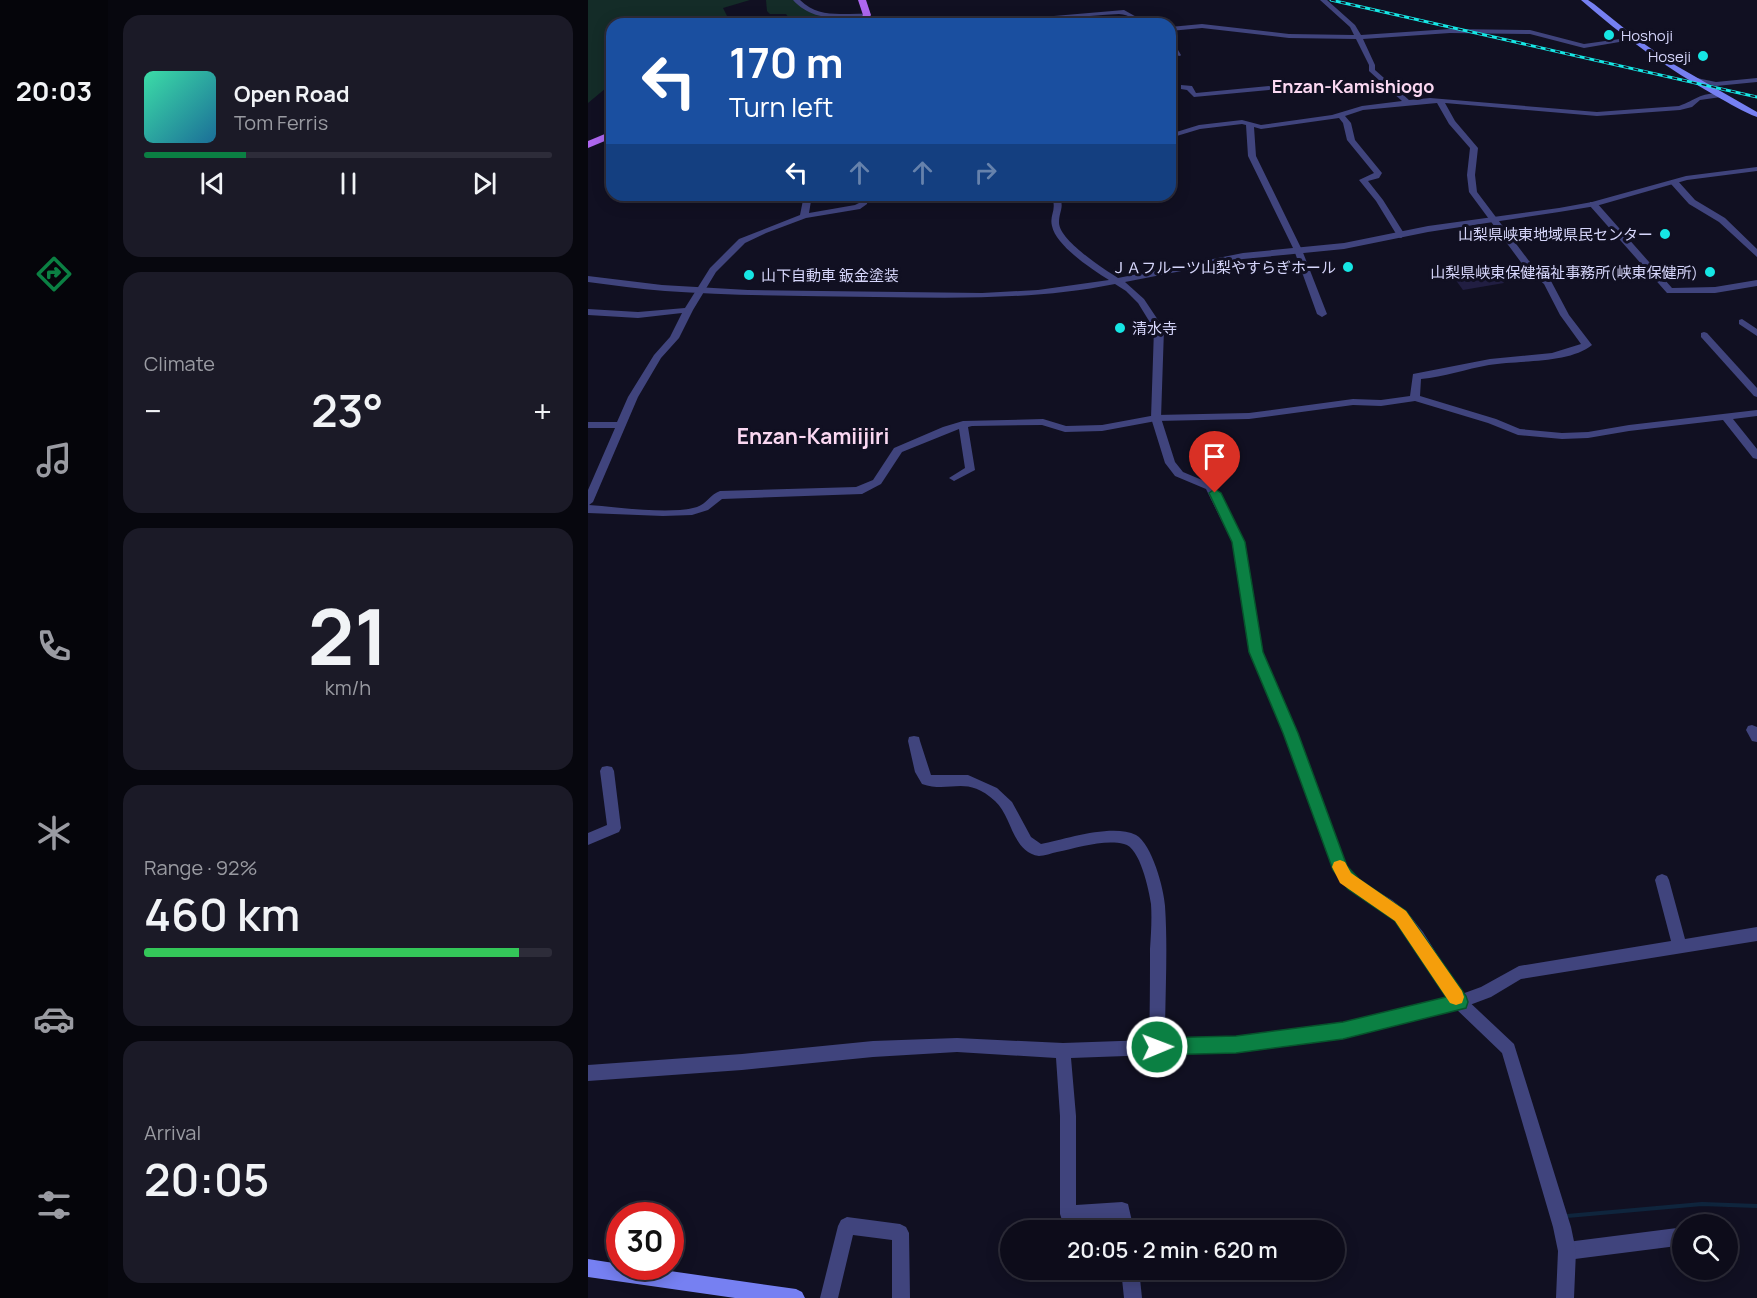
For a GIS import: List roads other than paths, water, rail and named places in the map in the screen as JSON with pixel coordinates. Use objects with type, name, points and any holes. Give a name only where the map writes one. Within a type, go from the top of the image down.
[{"type":"main road","points":[[862,0],[867,15],[865,18]]},
{"type":"main road","points":[[1584,0],[1634,39],[1692,79],[1757,115]]},
{"type":"main road","points":[[588,145],[606,137]]},
{"type":"main road","points":[[588,1268],[796,1298]]},
{"type":"street","points":[[796,0],[807,10],[834,17],[867,15],[870,18]]},
{"type":"street","points":[[1323,0],[1353,26],[1367,54],[1371,70],[1407,102]]},
{"type":"street","points":[[1053,18],[1124,12],[1135,18]]},
{"type":"street","points":[[1176,28],[1202,26],[1289,36],[1357,37],[1450,31],[1530,32],[1584,46],[1634,39]]},
{"type":"street","points":[[1176,52],[1178,55]]},
{"type":"street","points":[[1692,79],[1716,84],[1757,80]]},
{"type":"street","points":[[1184,87],[1189,88],[1194,95],[1269,88]]},
{"type":"street","points":[[1176,134],[1198,127],[1242,122],[1261,127],[1407,102],[1440,100],[1597,114],[1680,108],[1698,98],[1718,94]]},
{"type":"street","points":[[1415,399],[1416,376],[1494,362],[1532,358],[1579,349],[1587,345],[1565,315],[1548,283],[1526,263],[1482,206],[1471,185],[1470,160],[1474,148],[1452,122],[1440,100]]},
{"type":"street","points":[[1340,114],[1347,123],[1351,140],[1378,173],[1377,176],[1363,180],[1401,235]]},
{"type":"street","points":[[1250,125],[1252,156],[1298,250],[1322,314]]},
{"type":"street","points":[[588,279],[701,291],[982,296],[1049,292],[1117,281],[1201,263],[1354,244],[1593,204],[1674,182],[1713,174],[1757,170]]},
{"type":"street","points":[[1674,182],[1692,201],[1722,220],[1757,254]]},
{"type":"street","points":[[804,216],[807,201]]},
{"type":"street","points":[[588,502],[633,397],[657,357],[674,338],[713,270],[742,241],[804,216],[857,207],[863,204],[863,201]]},
{"type":"street","points":[[1058,201],[1054,224],[1058,232],[1084,260],[1117,281],[1141,301],[1159,329],[1156,418],[1173,469],[1185,478],[1210,487],[1238,542],[1256,652],[1290,733],[1341,870],[1353,884],[1401,916],[1460,1002],[1501,1038],[1509,1049],[1562,1227],[1567,1251],[1565,1298]]},
{"type":"street","points":[[1593,204],[1670,291],[1715,290],[1757,283]]},
{"type":"street","points":[[588,312],[638,315],[688,310]]},
{"type":"street","points":[[1742,322],[1757,333]]},
{"type":"street","points":[[1704,335],[1757,394]]},
{"type":"street","points":[[588,509],[688,511],[705,507],[713,498],[720,495],[866,489],[877,482],[898,450],[963,424],[994,421],[1043,422],[1065,429],[1102,429],[1156,418],[1249,416],[1353,402],[1381,403],[1415,399],[1492,421],[1518,432],[1562,436],[1588,435],[1757,413]]},
{"type":"street","points":[[1725,416],[1757,456]]},
{"type":"street","points":[[954,478],[970,470],[963,424]]},
{"type":"street","points":[[588,425],[620,425]]},
{"type":"street","points":[[914,741],[922,772],[927,780],[936,782],[961,779],[973,781],[1001,799],[1023,840],[1032,848],[1040,850],[1093,839],[1122,838],[1132,840],[1138,847],[1156,886],[1158,905],[1157,1047]]},
{"type":"street","points":[[588,839],[614,828],[607,771]]},
{"type":"street","points":[[1662,880],[1679,946]]},
{"type":"street","points":[[588,1073],[742,1062],[851,1050],[946,1045],[1063,1051],[1236,1044],[1343,1031],[1460,1002],[1486,992],[1519,973],[1757,934]]},
{"type":"street","points":[[1063,1051],[1069,1137],[1068,1214],[1122,1210],[1124,1220]]},
{"type":"street","points":[[829,1298],[847,1226],[900,1233],[901,1298]]},
{"type":"street","points":[[1567,1251],[1672,1238]]},
{"type":"street","points":[[1131,1280],[1132,1298]]},
{"type":"waterway","points":[[1567,1216],[1702,1204],[1757,1206]]},
{"type":"railway","points":[[1331,0],[1757,97]]},
{"type":"place","name":"Hoshoji","points":[[1609,35]]},
{"type":"place","name":"Hoseji","points":[[1703,56]]},
{"type":"place","name":"山梨県峡東地域県民センター","points":[[1665,234]]},
{"type":"place","name":"ＪＡフルーツ山梨やすらぎホール","points":[[1348,267]]},
{"type":"place","name":"山梨県峡東保健福祉事務所(峡東保健所)","points":[[1710,272]]},
{"type":"place","name":"山下自動車 鈑金塗装","points":[[749,275]]},
{"type":"place","name":"清水寺","points":[[1120,328]]},
{"type":"district","name":"Enzan-Kamishiogo","points":[[1353,86]]},
{"type":"district","name":"Enzan-Kamiijiri","points":[[813,436]]}]
